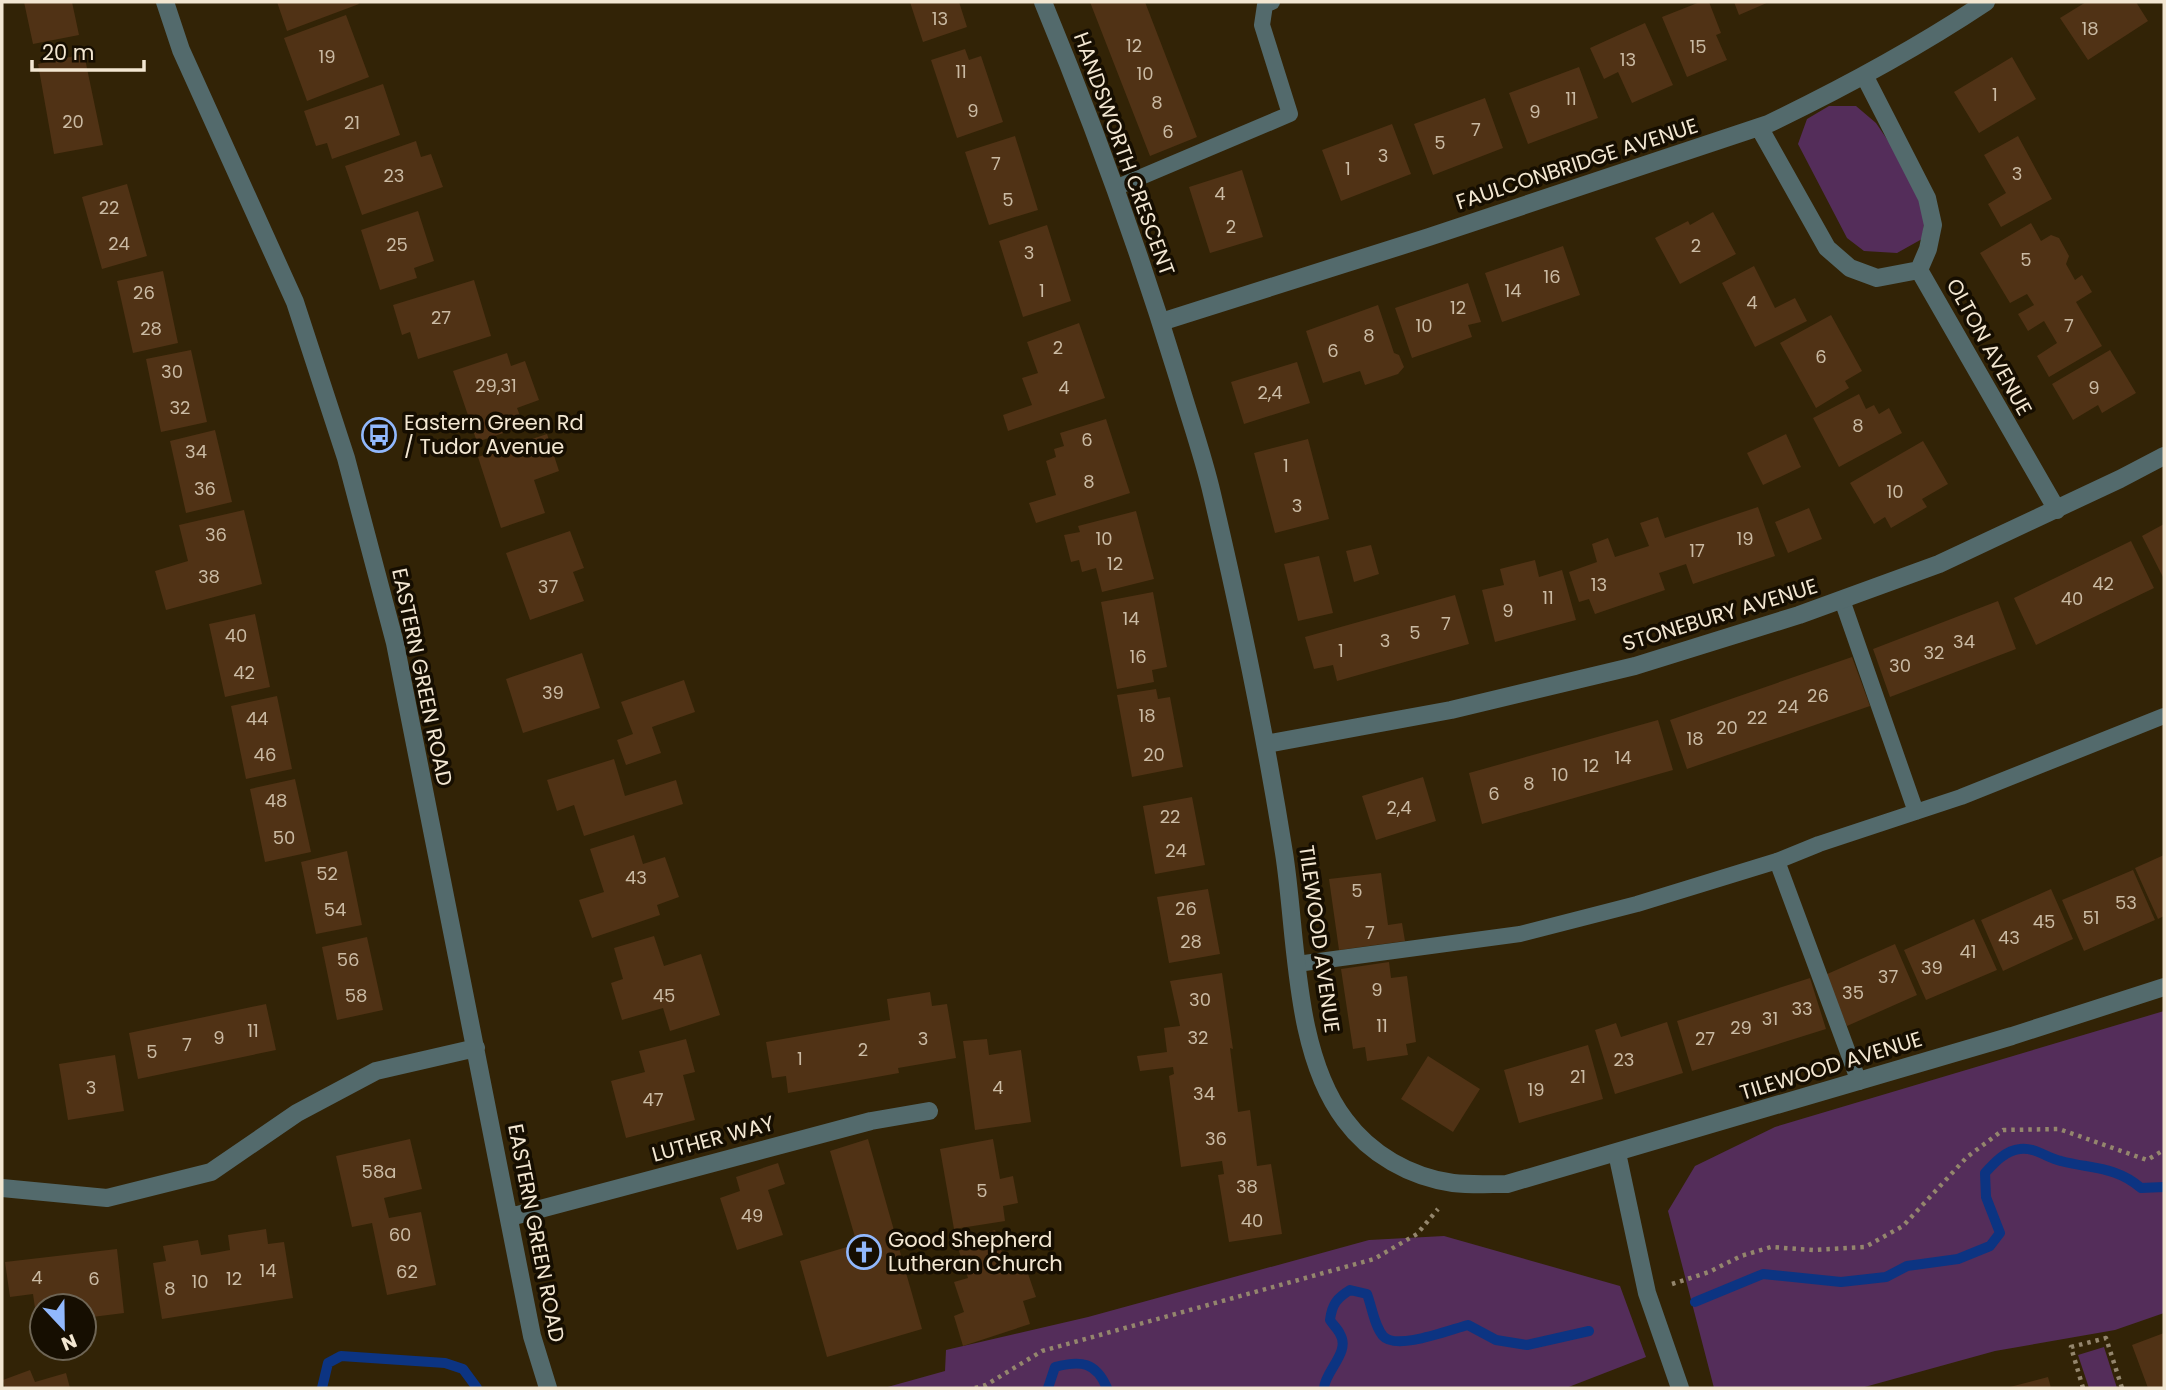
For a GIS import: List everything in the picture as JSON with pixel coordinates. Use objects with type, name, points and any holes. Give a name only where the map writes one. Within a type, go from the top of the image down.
[{"type":"street","name":"EASTERN GREEN ROAD","points":[[165,2],[181,50],[295,302],[346,458],[395,643],[532,1336],[548,1388]]},
{"type":"street","name":"HANDSWORTH CRESCENT","points":[[1043,2],[1115,188],[1161,322]]},
{"type":"street","name":"FAULCONBRIDGE AVENUE","points":[[1161,322],[1429,237],[1759,127],[1864,75],[1944,30],[1986,2]]},
{"type":"street","points":[[1864,75],[1927,198],[1933,225],[1928,249],[1919,270]]},
{"type":"street","name":"OLTON AVENUE","points":[[1759,127],[1827,248],[1850,268],[1877,278],[1919,270],[2057,510]]},
{"type":"street","name":"TILEWOOD AVENUE","points":[[1161,322],[1212,491],[1266,744],[1285,856],[1308,1039],[1323,1082],[1344,1119],[1370,1149],[1411,1172],[1444,1181],[1507,1184],[1859,1082],[2164,987]]},
{"type":"street","name":"STONEBURY AVENUE","points":[[1266,744],[1451,710],[1635,666],[1842,600],[1939,564],[2057,510],[2164,456]]},
{"type":"street","points":[[2,1188],[107,1198],[211,1172],[297,1114],[376,1071],[476,1048]]},
{"type":"street","name":"LUTHER WAY","points":[[510,1217],[871,1121],[929,1111]]},
{"type":"street","points":[[1617,1153],[1647,1293],[1680,1388]]},
{"type":"lane","points":[[1115,188],[1290,114],[1262,25],[1265,5],[1272,2]]},
{"type":"lane","points":[[1842,600],[1916,812]]},
{"type":"lane","points":[[1297,964],[1520,934],[1637,904],[1777,861],[2162,722]]},
{"type":"lane","points":[[1777,861],[1859,1082]]},
{"type":"path","points":[[1647,1293],[1771,1247],[1813,1250],[1865,1247],[1903,1226],[1968,1157],[2003,1130],[2059,1129],[2147,1160],[2164,1150]]},
{"type":"path","points":[[975,1388],[986,1385],[1042,1351],[1374,1259],[1417,1234],[1439,1209],[1444,1181]]},
{"type":"path","points":[[2083,1388],[2071,1347],[2106,1338],[2122,1388]]},
{"type":"shaded area","points":[[1829,106],[1856,106],[1876,123],[1910,173],[1925,217],[1922,239],[1897,253],[1864,251],[1847,238],[1798,144],[1807,119]]},
{"type":"shaded area","points":[[2164,1011],[2164,1313],[2115,1330],[1995,1351],[1861,1388],[1714,1388],[1668,1211],[1695,1166],[1775,1127]]},
{"type":"shaded area","points":[[1444,1236],[1620,1286],[1646,1357],[1566,1388],[884,1388],[945,1371],[946,1350],[1088,1317],[1369,1240]]},
{"type":"shaded area","points":[[2104,1347],[2117,1388],[2089,1388],[2078,1355]]},
{"type":"building","points":[[24,2],[72,2],[79,35],[33,44]]},
{"type":"building","points":[[277,2],[358,2],[359,4],[287,31]]},
{"type":"building","points":[[910,2],[959,2],[967,27],[923,42]]},
{"type":"building","points":[[1090,2],[1145,2],[1197,137],[1150,156]]},
{"type":"building","points":[[1700,2],[1709,2],[1721,33],[1716,35],[1727,60],[1687,77],[1662,17]]},
{"type":"building","points":[[1734,2],[1769,2],[1739,15]]},
{"type":"building","points":[[2086,2],[2136,2],[2148,21],[2088,60],[2060,18]]},
{"type":"building","points":[[346,15],[369,77],[307,101],[284,38]]},
{"type":"building","points":[[1645,23],[1673,85],[1632,103],[1618,72],[1604,79],[1590,48]]},
{"type":"building","points":[[965,49],[969,60],[981,56],[1003,122],[957,138],[931,60]]},
{"type":"building","points":[[84,54],[103,145],[54,154],[38,64]]},
{"type":"building","points":[[2012,57],[2036,99],[1979,133],[1954,92]]},
{"type":"building","points":[[1579,67],[1598,118],[1528,144],[1509,93]]},
{"type":"building","points":[[383,84],[400,135],[332,159],[327,143],[316,146],[304,111]]},
{"type":"building","points":[[1485,98],[1503,148],[1433,175],[1414,124]]},
{"type":"building","points":[[1392,124],[1411,174],[1341,201],[1322,150]]},
{"type":"building","points":[[1015,136],[1038,210],[989,225],[965,152]]},
{"type":"building","points":[[2018,136],[2052,199],[2001,227],[1988,204],[2006,193],[1984,155]]},
{"type":"building","points":[[416,141],[421,157],[431,154],[443,187],[362,215],[345,166]]},
{"type":"building","points":[[1242,170],[1263,237],[1210,253],[1189,187]]},
{"type":"building","points":[[127,184],[147,256],[102,269],[82,197]]},
{"type":"building","points":[[418,211],[434,261],[414,268],[417,278],[380,290],[361,230]]},
{"type":"building","points":[[1713,212],[1736,254],[1680,284],[1655,238],[1688,221],[1690,225]]},
{"type":"building","points":[[2031,223],[2041,241],[2051,235],[2059,238],[2069,256],[2066,264],[2075,280],[2082,275],[2092,292],[2076,302],[2102,346],[2049,377],[2037,356],[2057,343],[2044,321],[2028,331],[2018,314],[2034,305],[2027,294],[2010,303],[1980,253]]},
{"type":"building","points":[[1047,225],[1071,301],[1023,317],[999,241]]},
{"type":"building","points":[[1563,246],[1580,295],[1502,322],[1485,273]]},
{"type":"building","points":[[1754,266],[1775,308],[1795,298],[1807,321],[1755,347],[1722,283]]},
{"type":"building","points":[[163,271],[178,343],[133,353],[117,281]]},
{"type":"building","points":[[474,280],[491,336],[418,359],[410,332],[402,335],[393,305]]},
{"type":"building","points":[[1468,283],[1481,322],[1468,325],[1472,337],[1412,358],[1395,308]]},
{"type":"building","points":[[1378,305],[1394,353],[1399,355],[1404,367],[1398,374],[1365,385],[1360,371],[1323,383],[1306,331]]},
{"type":"building","points":[[1831,315],[1862,371],[1845,381],[1849,388],[1816,408],[1780,343]]},
{"type":"building","points":[[1079,323],[1105,398],[1008,431],[1003,415],[1032,405],[1022,378],[1038,373],[1027,342]]},
{"type":"building","points":[[191,350],[207,422],[161,432],[146,359]]},
{"type":"building","points":[[2110,350],[2136,393],[2102,413],[2098,405],[2073,420],[2052,384]]},
{"type":"building","points":[[507,353],[511,366],[525,361],[539,400],[517,408],[524,426],[477,442],[453,371]]},
{"type":"building","points":[[1297,362],[1310,403],[1244,424],[1231,382]]},
{"type":"building","points":[[1859,394],[1866,409],[1874,405],[1879,414],[1889,408],[1902,433],[1839,467],[1813,418]]},
{"type":"building","points":[[1106,419],[1130,493],[1036,523],[1029,503],[1056,495],[1046,461],[1056,457],[1054,449],[1064,446],[1060,433]]},
{"type":"building","points":[[215,430],[232,502],[186,513],[170,441]]},
{"type":"building","points":[[547,434],[559,471],[534,480],[545,513],[501,528],[478,457]]},
{"type":"building","points":[[1786,434],[1801,467],[1763,485],[1747,453]]},
{"type":"building","points":[[1308,439],[1329,519],[1275,533],[1254,453]]},
{"type":"building","points":[[1923,441],[1948,484],[1922,499],[1927,507],[1891,528],[1885,517],[1874,524],[1850,483]]},
{"type":"building","points":[[1758,507],[1775,556],[1693,584],[1686,564],[1659,573],[1665,590],[1595,614],[1589,599],[1579,602],[1569,572],[1597,562],[1592,544],[1608,538],[1615,557],[1649,546],[1640,523],[1658,517],[1665,538]]},
{"type":"building","points":[[1809,508],[1822,539],[1788,553],[1775,522]]},
{"type":"building","points":[[244,510],[262,584],[166,610],[155,571],[188,561],[179,525]]},
{"type":"building","points":[[1136,511],[1154,579],[1102,592],[1096,568],[1082,572],[1079,560],[1071,562],[1064,535],[1080,532],[1078,526]]},
{"type":"building","points":[[2164,524],[2164,579],[2142,536]]},
{"type":"building","points":[[570,531],[584,568],[573,572],[584,601],[530,620],[506,553]]},
{"type":"building","points":[[2131,541],[2154,588],[2036,645],[2014,598]]},
{"type":"building","points":[[1371,545],[1379,574],[1354,582],[1346,551]]},
{"type":"building","points":[[1319,556],[1333,613],[1298,621],[1284,564]]},
{"type":"building","points":[[1535,560],[1539,577],[1562,570],[1576,620],[1495,642],[1482,590],[1504,585],[1500,569]]},
{"type":"building","points":[[1153,592],[1167,667],[1152,670],[1154,682],[1117,689],[1101,602]]},
{"type":"building","points":[[1455,595],[1469,644],[1337,681],[1333,665],[1314,669],[1305,637]]},
{"type":"building","points":[[1998,601],[2016,649],[1890,697],[1873,649]]},
{"type":"building","points":[[255,614],[270,687],[225,697],[209,624]]},
{"type":"building","points":[[582,653],[600,708],[523,733],[506,679]]},
{"type":"building","points":[[1852,657],[1870,706],[1687,769],[1670,720]]},
{"type":"building","points":[[684,680],[695,712],[652,727],[661,753],[626,765],[617,740],[633,734],[621,702]]},
{"type":"building","points":[[1156,689],[1158,699],[1170,697],[1183,767],[1132,777],[1117,695]]},
{"type":"building","points":[[277,696],[292,769],[246,779],[231,706]]},
{"type":"building","points":[[1658,720],[1673,770],[1482,824],[1469,773]]},
{"type":"building","points":[[614,759],[625,796],[676,780],[683,804],[584,836],[574,805],[557,811],[547,780]]},
{"type":"building","points":[[1423,777],[1436,821],[1376,840],[1362,796]]},
{"type":"building","points":[[295,779],[311,852],[265,862],[250,789]]},
{"type":"building","points":[[1192,797],[1205,865],[1155,874],[1143,806]]},
{"type":"building","points":[[634,835],[643,864],[665,857],[679,897],[657,905],[660,915],[592,938],[579,900],[604,892],[590,849]]},
{"type":"building","points":[[347,851],[362,925],[316,934],[301,862]]},
{"type":"building","points":[[2164,855],[2164,916],[2158,919],[2135,868]]},
{"type":"building","points":[[2133,870],[2155,920],[2084,951],[2062,900]]},
{"type":"building","points":[[1381,873],[1388,925],[1402,923],[1405,941],[1339,950],[1329,879]]},
{"type":"building","points":[[1208,889],[1220,954],[1169,963],[1157,897]]},
{"type":"building","points":[[2051,889],[2073,939],[2003,971],[1981,920]]},
{"type":"building","points":[[1974,919],[1997,970],[1926,1000],[1904,950]]},
{"type":"building","points":[[654,936],[664,966],[701,954],[720,1015],[670,1031],[663,1008],[622,1020],[611,983],[623,979],[614,948]]},
{"type":"building","points":[[367,937],[383,1010],[337,1020],[322,947]]},
{"type":"building","points":[[1895,944],[1917,995],[1847,1026],[1825,975]]},
{"type":"building","points":[[1389,962],[1391,978],[1407,976],[1416,1042],[1406,1044],[1408,1055],[1367,1061],[1365,1047],[1353,1049],[1341,969]]},
{"type":"building","points":[[1222,973],[1233,1049],[1230,1048],[1238,1112],[1250,1110],[1257,1166],[1271,1164],[1282,1234],[1229,1242],[1218,1175],[1224,1174],[1222,1161],[1181,1167],[1169,1076],[1174,1074],[1173,1067],[1140,1071],[1137,1056],[1167,1052],[1164,1028],[1180,1026],[1170,981]]},
{"type":"building","points":[[1810,978],[1826,1029],[1692,1071],[1677,1021]]},
{"type":"building","points":[[930,992],[932,1006],[947,1004],[956,1058],[898,1068],[899,1073],[788,1093],[786,1076],[772,1078],[766,1042],[890,1020],[887,999]]},
{"type":"building","points":[[266,1004],[276,1050],[138,1079],[129,1033]]},
{"type":"building","points":[[1667,1022],[1683,1073],[1615,1094],[1595,1030],[1616,1023],[1621,1037]]},
{"type":"building","points":[[686,1039],[695,1072],[683,1075],[695,1120],[626,1138],[611,1081],[645,1072],[639,1051]]},
{"type":"building","points":[[987,1039],[989,1055],[1021,1050],[1031,1122],[975,1130],[963,1041]]},
{"type":"building","points":[[1588,1045],[1603,1099],[1519,1123],[1504,1070]]},
{"type":"building","points":[[115,1055],[124,1111],[68,1120],[59,1064]]},
{"type":"building","points":[[1428,1056],[1480,1089],[1453,1132],[1401,1099]]},
{"type":"building","points":[[410,1139],[422,1189],[384,1198],[389,1218],[421,1212],[436,1285],[387,1295],[372,1223],[352,1227],[336,1156]]},
{"type":"building","name":"Good Shepherd Lutheran Church","points":[[868,1139],[922,1329],[827,1357],[800,1261],[857,1244],[830,1151]]},
{"type":"building","points":[[993,1139],[1000,1179],[1013,1176],[1018,1203],[1003,1206],[1005,1221],[954,1229],[940,1149]]},
{"type":"building","points":[[778,1163],[785,1184],[768,1190],[783,1235],[737,1250],[720,1198],[740,1191],[736,1177]]},
{"type":"building","points":[[266,1229],[268,1244],[284,1242],[293,1298],[162,1319],[153,1263],[166,1261],[163,1246],[198,1240],[201,1255],[214,1253],[230,1250],[228,1235]]},
{"type":"building","points":[[995,1230],[1007,1268],[1024,1262],[1036,1297],[1023,1301],[1030,1324],[963,1346],[954,1316],[964,1312],[954,1282],[968,1278],[956,1242]]},
{"type":"building","points":[[117,1249],[124,1313],[98,1316],[98,1292],[28,1292],[28,1295],[10,1297],[5,1262]]},
{"type":"building","points":[[2164,1333],[2164,1388],[2148,1388],[2132,1345]]},
{"type":"building","points":[[30,1370],[35,1382],[66,1373],[70,1388],[5,1388],[3,1380]]},
{"type":"building","points":[[2048,1377],[2051,1388],[2010,1388],[2010,1387]]},
{"type":"waterway","points":[[1695,1302],[1763,1274],[1841,1282],[1886,1277],[1907,1266],[1958,1259],[1990,1246],[2000,1233],[1986,1197],[1985,1173],[2001,1158],[2015,1150],[2031,1150],[2061,1161],[2113,1172],[2141,1188],[2164,1187]]},
{"type":"waterway","points":[[1324,1388],[1340,1355],[1343,1341],[1330,1320],[1332,1310],[1338,1299],[1350,1290],[1367,1294],[1377,1327],[1383,1336],[1390,1340],[1411,1340],[1468,1325],[1496,1340],[1527,1345],[1589,1331]]},
{"type":"waterway","points":[[322,1388],[328,1363],[341,1356],[445,1363],[463,1369],[477,1388]]},
{"type":"waterway","points":[[1048,1388],[1055,1367],[1073,1364],[1093,1368],[1107,1388]]},
{"type":"place","name":"Eastern Green Rd / Tudor Avenue","points":[[379,435]]},
{"type":"place","name":"Good Shepherd Lutheran Church","points":[[864,1252]]}]
